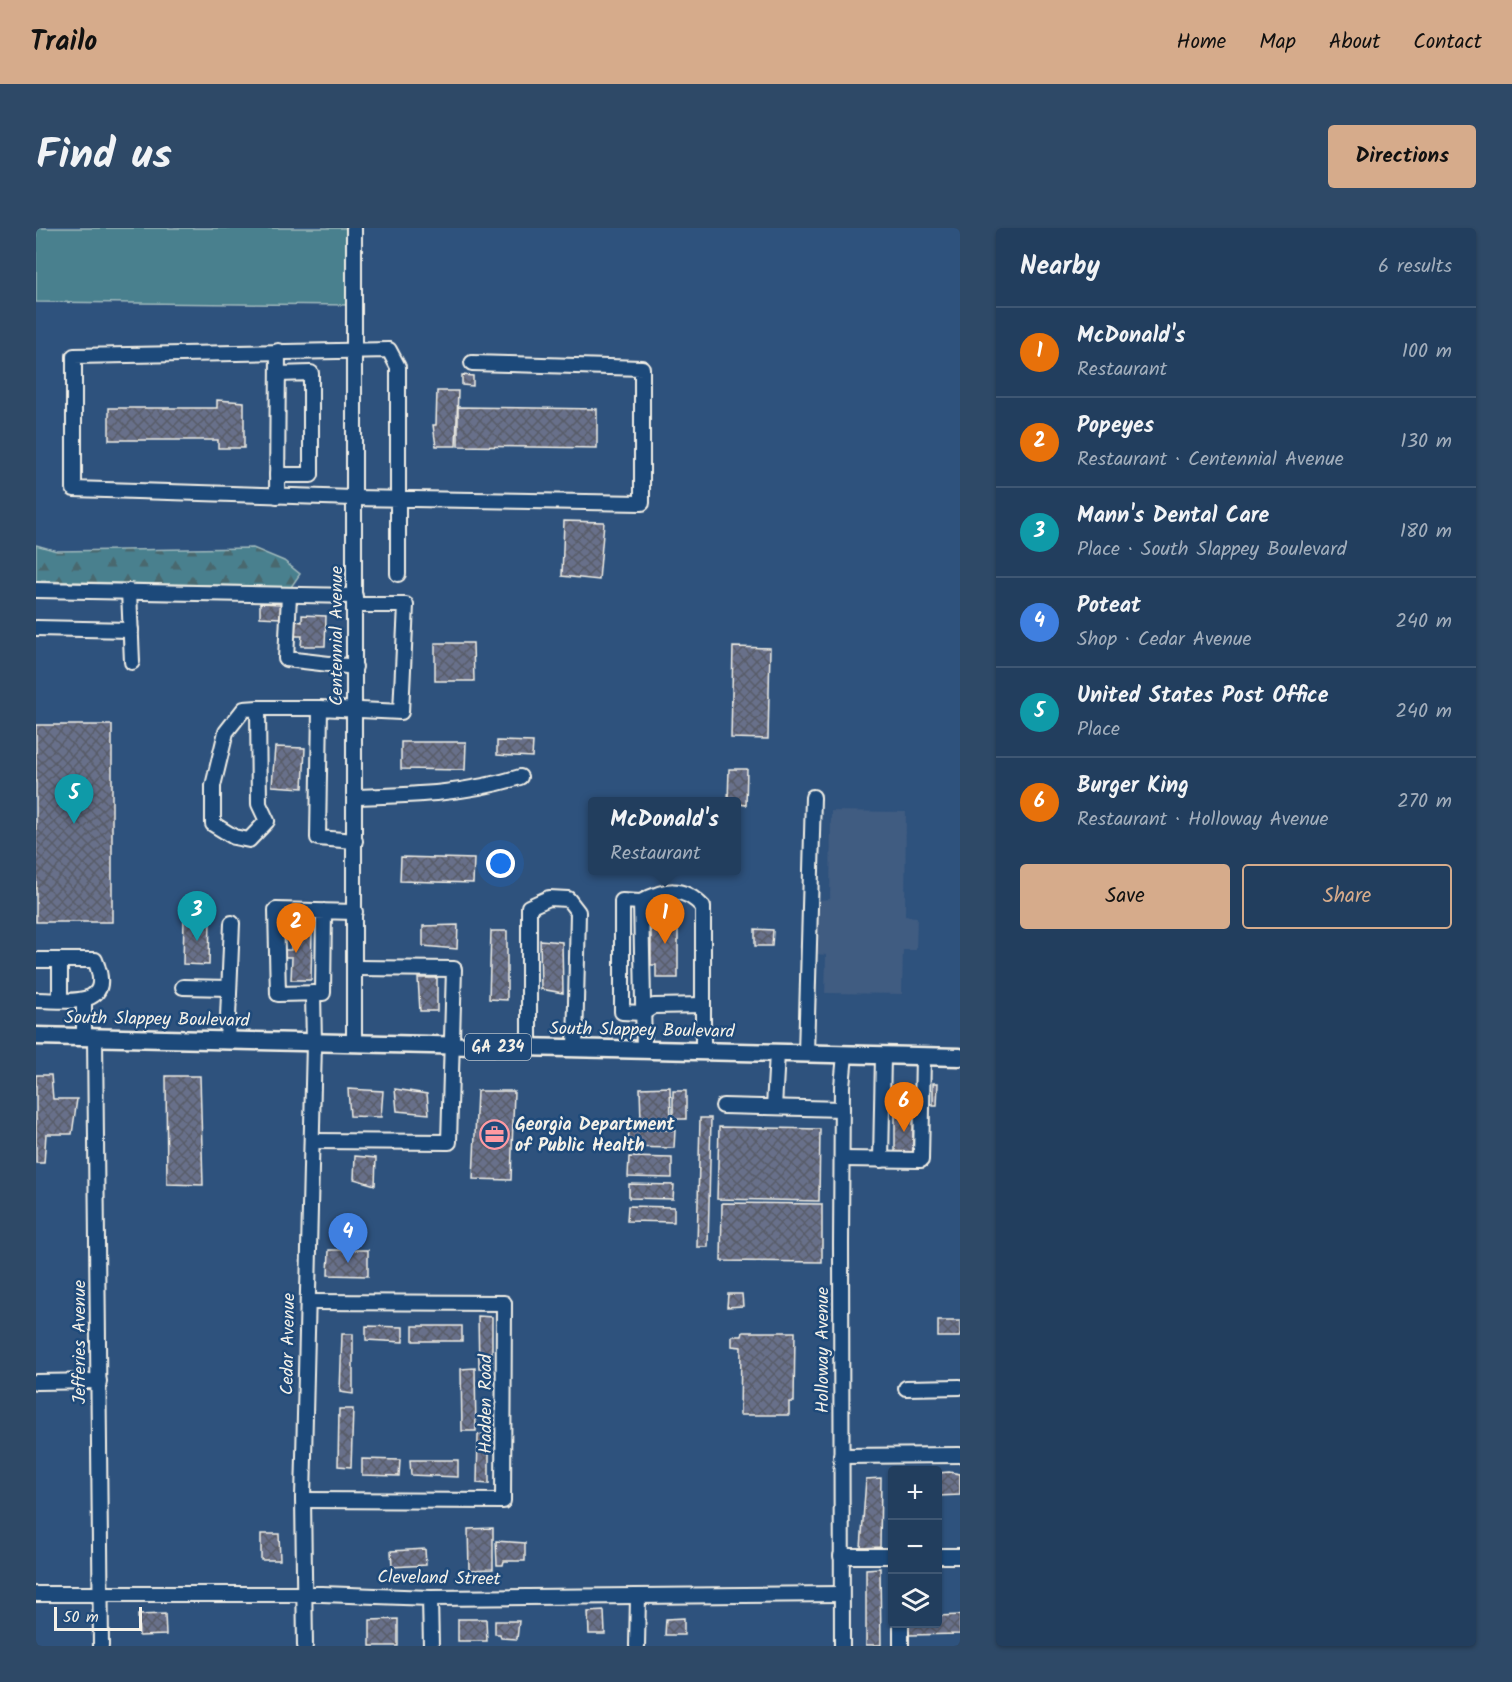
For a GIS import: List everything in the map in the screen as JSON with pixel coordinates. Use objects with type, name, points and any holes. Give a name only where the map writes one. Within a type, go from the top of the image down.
[{"type":"main road","name":"South Slappey Boulevard","points":[[36,1036],[960,1057]]},
{"type":"street","name":"Centennial Avenue","points":[[354,228],[356,968],[354,1044]]},
{"type":"street","points":[[398,574],[396,499],[398,367],[389,350],[74,356],[74,489],[354,498],[396,499],[642,503],[642,368],[472,363]]},
{"type":"street","points":[[277,496],[278,351]]},
{"type":"street","points":[[277,476],[310,476],[311,464],[311,373],[278,374]]},
{"type":"street","points":[[36,590],[289,595],[406,605],[401,712],[320,708],[258,708],[244,709],[226,732],[213,786],[213,824],[234,837],[249,840],[267,821],[259,804],[258,708]]},
{"type":"street","points":[[129,591],[132,662]]},
{"type":"street","points":[[289,595],[286,659],[355,667]]},
{"type":"street","points":[[36,628],[131,630]]},
{"type":"street","points":[[320,708],[318,838],[355,841]]},
{"type":"street","points":[[355,797],[446,794],[484,788],[520,777]]},
{"type":"street","points":[[806,1054],[813,797]]},
{"type":"street","points":[[703,1005],[654,1006],[643,1013],[622,1012],[622,901],[641,902],[656,894],[678,891],[692,896],[703,907],[703,1005],[703,1052]]},
{"type":"street","points":[[529,1047],[529,907],[549,898],[568,899],[578,912],[575,1048]]},
{"type":"street","points":[[641,902],[644,1050]]},
{"type":"street","points":[[324,911],[323,993],[278,994],[276,910],[324,911],[355,912]]},
{"type":"street","points":[[227,1041],[232,923]]},
{"type":"street","points":[[36,960],[95,960],[99,969],[99,987],[93,998],[84,1001],[36,1000]]},
{"type":"street","points":[[60,960],[60,1000]]},
{"type":"street","points":[[312,1141],[449,1142],[454,969],[356,968]]},
{"type":"street","points":[[183,987],[229,988]]},
{"type":"street","name":"Cedar Avenue","points":[[305,1646],[303,1500],[314,1043],[312,993]]},
{"type":"street","name":"Jefferies Avenue","points":[[84,1001],[90,1038],[99,1381],[101,1646]]},
{"type":"street","points":[[774,1107],[777,1053]]},
{"type":"street","name":"Holloway Avenue","points":[[842,1646],[842,1109],[845,1054]]},
{"type":"street","points":[[883,1056],[887,1160]]},
{"type":"street","points":[[842,1159],[921,1161],[923,1056]]},
{"type":"street","points":[[723,1106],[842,1109]]},
{"type":"street","name":"Hadden Road","points":[[303,1500],[503,1501],[504,1303],[308,1302]]},
{"type":"street","points":[[36,1382],[99,1381]]},
{"type":"street","points":[[906,1388],[960,1387]]},
{"type":"street","points":[[841,1456],[960,1455]]},
{"type":"street","points":[[841,1556],[888,1556]]},
{"type":"street","points":[[942,1556],[960,1556]]},
{"type":"street","name":"Cleveland Street","points":[[36,1594],[305,1594],[430,1598],[841,1594]]},
{"type":"street","points":[[637,1646],[638,1597]]},
{"type":"street","points":[[430,1598],[431,1646]]},
{"type":"street","points":[[901,1628],[901,1646]]},
{"type":"shaded area","points":[[831,811],[906,812],[905,916],[917,917],[916,950],[903,950],[902,994],[825,993],[826,955],[815,954],[816,900],[830,899]]},
{"type":"green space","points":[[36,228],[354,228],[354,305],[36,302]]},
{"type":"green space","points":[[36,545],[57,551],[253,548],[284,561],[300,574],[291,587],[36,581]]},
{"type":"building","points":[[462,375],[473,376],[473,386],[462,385]]},
{"type":"building","points":[[437,391],[458,391],[456,446],[436,446],[433,425],[436,425]]},
{"type":"building","points":[[217,400],[244,402],[244,448],[218,448],[218,440],[109,440],[109,408],[217,408]]},
{"type":"building","points":[[458,407],[597,409],[597,448],[458,446]]},
{"type":"building","points":[[564,521],[604,522],[599,580],[562,576]]},
{"type":"building","points":[[260,603],[281,604],[281,618],[260,617]]},
{"type":"building","points":[[302,615],[326,616],[325,646],[301,646],[302,636],[295,636],[296,621],[302,622]]},
{"type":"building","points":[[435,643],[473,643],[474,681],[435,681]]},
{"type":"building","points":[[733,647],[770,648],[768,739],[731,738]]},
{"type":"building","points":[[36,725],[112,725],[112,922],[36,922]]},
{"type":"building","points":[[497,741],[533,742],[532,757],[497,755]]},
{"type":"building","points":[[401,742],[466,742],[465,770],[401,769]]},
{"type":"building","points":[[275,747],[305,748],[303,788],[272,786]]},
{"type":"building","points":[[729,769],[747,769],[746,805],[741,804],[741,797],[728,797]]},
{"type":"building","points":[[401,857],[474,859],[473,883],[400,881]]},
{"type":"building","points":[[662,915],[676,915],[678,922],[678,978],[656,978],[656,965],[651,965],[651,923],[662,923]]},
{"type":"building","points":[[184,917],[210,918],[209,965],[183,964]]},
{"type":"building","points":[[458,925],[457,949],[423,946],[423,926]]},
{"type":"building","points":[[755,929],[773,930],[772,946],[755,946]]},
{"type":"building","points":[[291,931],[312,932],[311,980],[291,980],[292,957],[282,957],[282,950],[291,950]]},
{"type":"building","points":[[491,931],[507,931],[507,1000],[489,999]]},
{"type":"building","points":[[540,940],[562,942],[563,993],[541,989]]},
{"type":"building","points":[[418,978],[437,978],[437,1011],[420,1011]]},
{"type":"building","points":[[36,1075],[51,1075],[53,1099],[77,1099],[72,1134],[46,1134],[44,1163],[36,1163]]},
{"type":"building","points":[[166,1076],[200,1076],[203,1185],[167,1184]]},
{"type":"building","points":[[933,1083],[938,1083],[937,1106],[933,1106]]},
{"type":"building","points":[[670,1087],[671,1120],[641,1121],[640,1088]]},
{"type":"building","points":[[348,1089],[383,1091],[381,1117],[350,1116]]},
{"type":"building","points":[[395,1089],[427,1094],[429,1114],[397,1111]]},
{"type":"building","name":"Georgia Department of Public Health","points":[[477,1091],[514,1091],[511,1180],[473,1179]]},
{"type":"building","points":[[673,1091],[686,1091],[686,1119],[673,1119]]},
{"type":"building","points":[[895,1112],[913,1112],[913,1152],[895,1152]]},
{"type":"building","points":[[700,1118],[711,1118],[708,1247],[697,1247]]},
{"type":"building","points":[[719,1127],[820,1129],[819,1201],[717,1199]]},
{"type":"building","points":[[629,1129],[675,1130],[674,1148],[628,1147]]},
{"type":"building","points":[[355,1156],[376,1158],[375,1185],[354,1179]]},
{"type":"building","points":[[629,1157],[672,1158],[672,1178],[628,1177]]},
{"type":"building","points":[[629,1184],[674,1185],[673,1199],[629,1198]]},
{"type":"building","points":[[722,1203],[822,1204],[822,1262],[721,1261]]},
{"type":"building","points":[[628,1206],[674,1207],[674,1222],[627,1221]]},
{"type":"building","points":[[329,1250],[368,1250],[368,1276],[328,1275]]},
{"type":"building","points":[[728,1294],[742,1294],[743,1306],[727,1307]]},
{"type":"building","points":[[478,1316],[492,1317],[492,1369],[479,1368]]},
{"type":"building","points":[[938,1321],[960,1321],[960,1337],[938,1337]]},
{"type":"building","points":[[366,1326],[403,1327],[403,1342],[366,1340]]},
{"type":"building","points":[[413,1326],[462,1326],[462,1341],[413,1341]]},
{"type":"building","points":[[743,1332],[795,1332],[794,1402],[789,1402],[789,1415],[740,1415],[741,1347],[732,1346],[732,1336],[742,1336]]},
{"type":"building","points":[[342,1334],[353,1334],[353,1394],[340,1392]]},
{"type":"building","points":[[475,1368],[476,1431],[462,1431],[461,1369]]},
{"type":"building","points":[[339,1409],[353,1409],[351,1467],[338,1466]]},
{"type":"building","points":[[489,1433],[489,1484],[477,1483],[478,1435]]},
{"type":"building","points":[[362,1459],[400,1460],[399,1476],[362,1475]]},
{"type":"building","points":[[410,1460],[458,1460],[458,1477],[411,1475]]},
{"type":"building","points":[[942,1473],[960,1474],[960,1495],[942,1496]]},
{"type":"building","points":[[881,1478],[880,1547],[861,1548],[866,1479]]},
{"type":"building","points":[[493,1528],[493,1569],[469,1570],[468,1529]]},
{"type":"building","points":[[261,1534],[279,1534],[280,1560],[261,1560]]},
{"type":"building","points":[[496,1541],[525,1543],[525,1561],[504,1561],[503,1565],[497,1565]]},
{"type":"building","points":[[425,1549],[426,1565],[392,1567],[391,1551]]},
{"type":"building","points":[[880,1568],[881,1645],[866,1645],[866,1569]]},
{"type":"building","points":[[604,1611],[605,1634],[589,1634],[588,1612]]},
{"type":"building","points":[[165,1614],[166,1635],[139,1636],[138,1615]]},
{"type":"building","points":[[960,1615],[960,1634],[909,1635],[909,1628],[942,1628],[942,1616]]},
{"type":"building","points":[[684,1618],[684,1635],[665,1635],[666,1619]]},
{"type":"building","points":[[398,1619],[398,1646],[370,1646],[370,1620]]},
{"type":"building","points":[[458,1619],[486,1619],[487,1641],[458,1641]]},
{"type":"building","points":[[495,1621],[519,1621],[517,1639],[501,1638],[500,1634],[495,1634]]},
{"type":"place","name":"United States Post Office","points":[[74,824]]},
{"type":"place","name":"Mann's Dental Care","points":[[197,941]]},
{"type":"place","name":"McDonald's","points":[[665,944]]},
{"type":"place","name":"Popeyes","points":[[296,953]]},
{"type":"place","name":"Burger King","points":[[904,1132]]},
{"type":"place","name":"Georgia Department of Public Health","points":[[494,1135]]},
{"type":"place","name":"Poteat","points":[[348,1263]]}]
